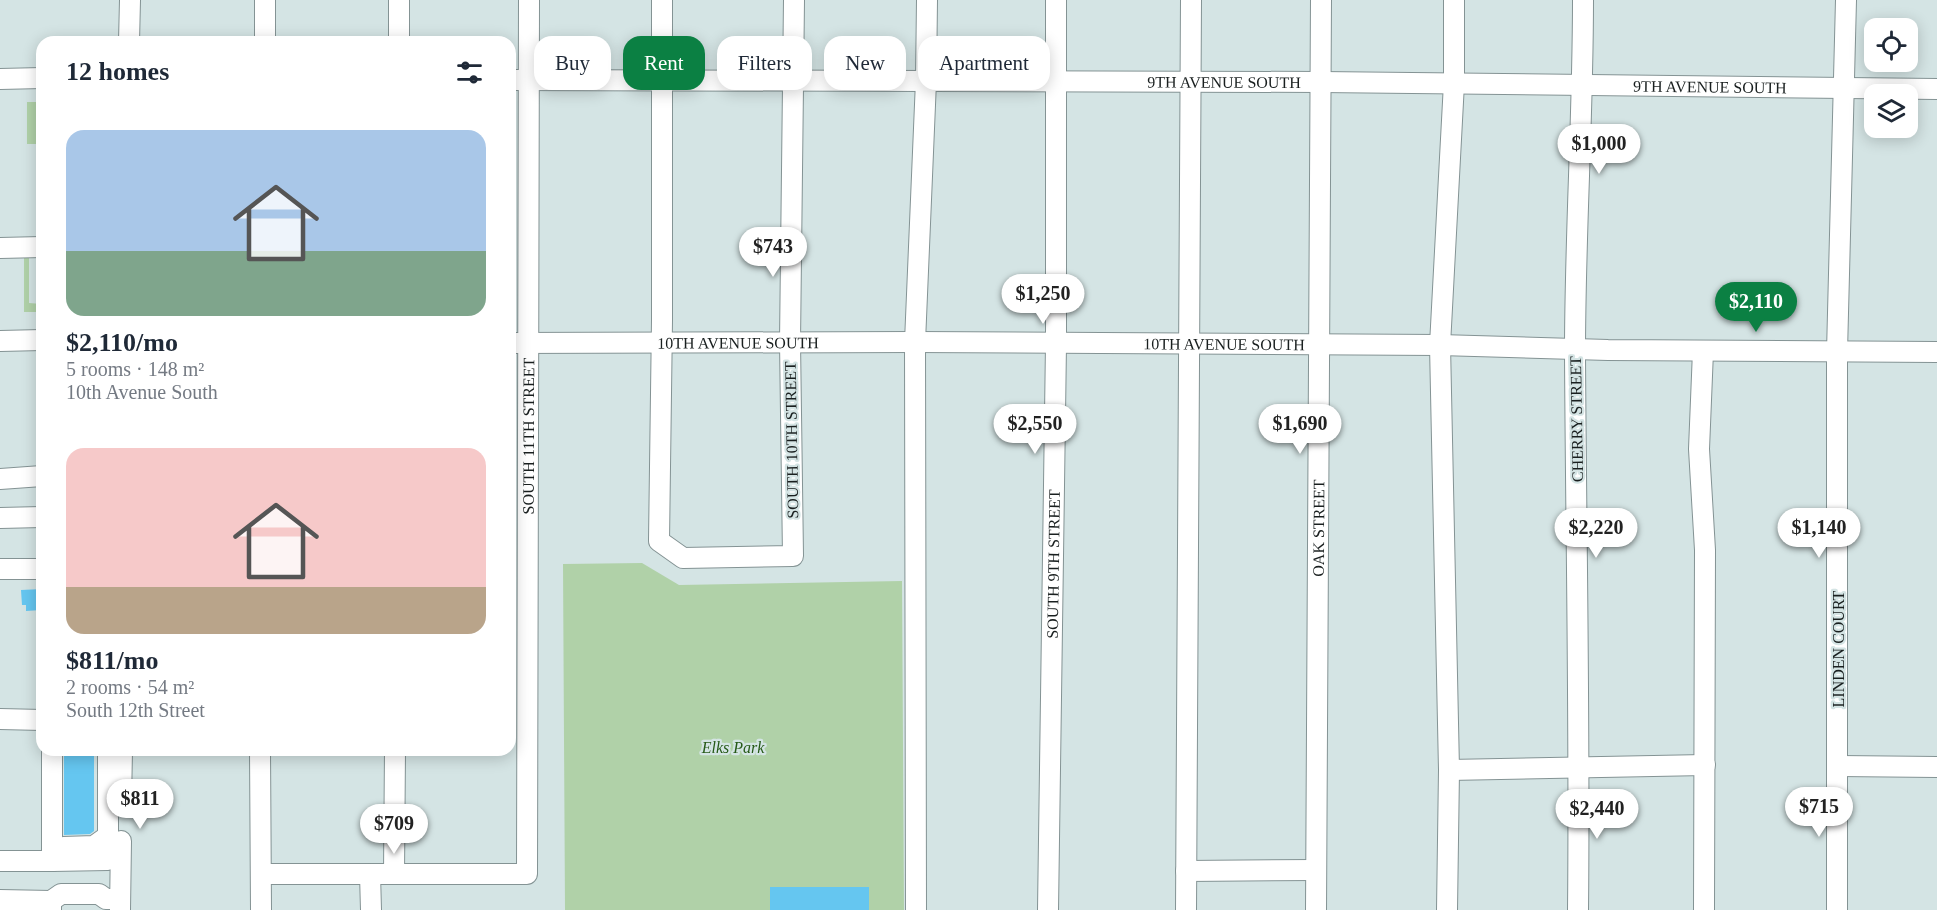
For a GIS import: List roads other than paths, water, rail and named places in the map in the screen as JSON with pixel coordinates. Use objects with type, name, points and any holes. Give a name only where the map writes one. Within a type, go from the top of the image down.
[{"type":"street","points":[[129,36],[130,0]]},
{"type":"street","points":[[265,0],[265,36]]},
{"type":"street","points":[[399,0],[399,36]]},
{"type":"street","name":"SOUTH 11TH STREET","points":[[394,874],[527,874],[519,542],[519,80],[529,0]]},
{"type":"street","points":[[662,0],[662,36]]},
{"type":"street","name":"SOUTH 10TH STREET","points":[[794,0],[794,36]]},
{"type":"street","points":[[927,0],[927,36]]},
{"type":"street","name":"SOUTH 9TH STREET","points":[[1048,910],[1056,344],[1056,0]]},
{"type":"street","points":[[1186,910],[1191,0]]},
{"type":"street","name":"OAK STREET","points":[[1316,910],[1321,0]]},
{"type":"street","points":[[1448,910],[1449,770],[1440,345],[1454,83],[1454,0]]},
{"type":"street","name":"CHERRY STREET","points":[[1578,910],[1575,350],[1583,84],[1583,0]]},
{"type":"street","name":"LINDEN COURT","points":[[1837,910],[1839,766],[1837,352],[1846,0]]},
{"type":"street","points":[[0,79],[36,78]]},
{"type":"street","name":"9TH AVENUE SOUTH","points":[[519,80],[623,80]]},
{"type":"street","name":"9TH AVENUE SOUTH","points":[[812,80],[918,81]]},
{"type":"street","name":"9TH AVENUE SOUTH","points":[[1050,82],[1583,84],[1937,89]]},
{"type":"street","points":[[662,342],[663,90]]},
{"type":"street","name":"SOUTH 10TH STREET","points":[[662,342],[659,541],[683,558],[793,556],[790,342],[794,90]]},
{"type":"street","points":[[916,910],[915,342],[926,90]]},
{"type":"street","points":[[0,248],[36,247]]},
{"type":"street","points":[[0,341],[36,340]]},
{"type":"street","name":"10TH AVENUE SOUTH","points":[[519,343],[1319,344],[1440,345],[1575,350],[1937,352]]},
{"type":"street","points":[[1703,351],[1699,449],[1705,550],[1704,910]]},
{"type":"street","points":[[0,479],[36,476]]},
{"type":"street","points":[[0,518],[36,517]]},
{"type":"street","points":[[0,569],[36,569]]},
{"type":"street","points":[[0,719],[36,720]]},
{"type":"street","points":[[52,756],[52,861]]},
{"type":"street","points":[[0,861],[52,861],[64,847],[94,846],[108,836],[108,756]]},
{"type":"street","points":[[113,905],[122,756]]},
{"type":"street","points":[[260,756],[261,910]]},
{"type":"street","points":[[261,874],[394,874],[395,756]]},
{"type":"street","points":[[1449,770],[1705,765]]},
{"type":"street","points":[[1839,766],[1937,767]]},
{"type":"street","points":[[1186,871],[1316,870]]},
{"type":"street","points":[[370,874],[371,910]]},
{"type":"street","points":[[0,900],[51,905],[61,894],[99,894],[113,905]]},
{"type":"park label","name":"Elks Park","points":[[733,747]]}]
